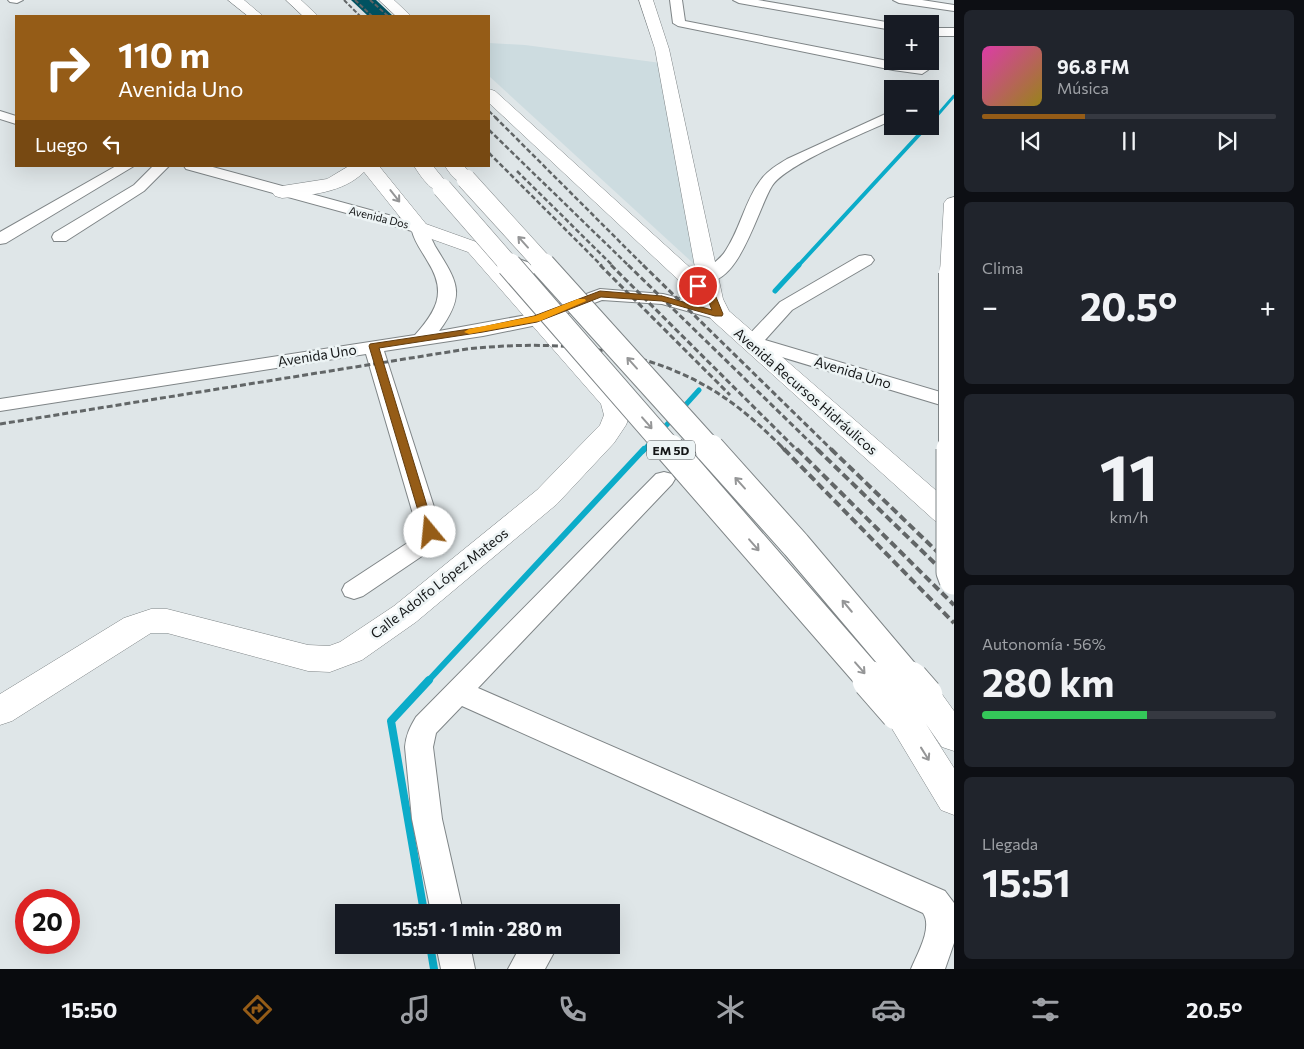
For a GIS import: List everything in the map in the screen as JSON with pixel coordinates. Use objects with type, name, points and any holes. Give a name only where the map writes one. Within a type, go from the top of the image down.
[{"type":"main road","points":[[220,0],[241,15]]},
{"type":"main road","points":[[235,0],[255,15]]},
{"type":"main road","points":[[292,0],[310,15]]},
{"type":"main road","points":[[386,0],[403,15]]},
{"type":"main road","points":[[649,1],[662,49],[708,277],[716,306]]},
{"type":"main road","name":"Avenida Recursos Hidráulicos","points":[[490,95],[752,342],[954,522]]},
{"type":"main road","points":[[282,192],[336,183],[349,176],[359,167]]},
{"type":"main road","name":"EM 5D","points":[[424,167],[440,197],[912,704],[954,737]]},
{"type":"main road","points":[[320,202],[358,190],[381,169],[440,197]]},
{"type":"main road","name":"Avenida Dos","points":[[440,197],[475,248],[537,319]]},
{"type":"main road","points":[[954,203],[951,273],[951,572],[954,580]]},
{"type":"main road","name":"Calle Adolfo López Mateos","points":[[0,711],[135,626],[150,621],[167,621],[308,658],[330,659],[351,651],[405,614],[547,497],[605,437],[613,425],[616,415],[613,402],[537,319]]},
{"type":"main road","name":"EM 5D","points":[[912,704],[954,799]]},
{"type":"street","points":[[676,0],[679,23],[682,24],[884,64]]},
{"type":"street","points":[[739,0],[884,26]]},
{"type":"street","points":[[899,0],[954,8]]},
{"type":"street","points":[[939,32],[954,32]]},
{"type":"street","points":[[0,116],[15,120]]},
{"type":"street","points":[[708,277],[725,264],[735,250],[766,183],[777,172],[792,162],[884,119]]},
{"type":"street","points":[[0,238],[125,167]]},
{"type":"street","points":[[60,237],[138,188],[161,167]]},
{"type":"street","name":"Avenida Dos","points":[[194,167],[320,202],[440,197]]},
{"type":"street","points":[[422,338],[440,319],[449,297],[447,282],[438,264],[422,241],[440,197]]},
{"type":"street","points":[[475,248],[600,294]]},
{"type":"street","points":[[752,342],[786,306],[865,260]]},
{"type":"street","name":"Avenida Uno","points":[[0,405],[537,319],[600,294],[716,306]]},
{"type":"street","name":"Avenida Uno","points":[[752,342],[954,403]]},
{"type":"street","points":[[354,590],[420,546],[430,532],[374,346]]},
{"type":"street","points":[[445,904],[427,819],[419,747],[420,734],[664,479]]},
{"type":"street","points":[[459,692],[934,902],[942,913],[943,928],[928,969]]},
{"type":"street","points":[[455,954],[458,969]]},
{"type":"street","points":[[525,969],[535,954]]},
{"type":"shaded area","points":[[490,43],[525,45],[661,63],[694,264],[490,77]]},
{"type":"building","points":[[351,0],[376,0],[392,15],[367,15]]},
{"type":"waterway","points":[[939,113],[954,96]]},
{"type":"waterway","points":[[798,266],[919,135]]},
{"type":"waterway","points":[[775,291],[799,265]]},
{"type":"waterway","points":[[681,410],[699,390]]},
{"type":"waterway","points":[[660,432],[674,417]]},
{"type":"waterway","points":[[643,451],[654,439]]},
{"type":"waterway","points":[[428,681],[644,449]]},
{"type":"waterway","points":[[423,904],[391,721],[429,680]]},
{"type":"waterway","points":[[432,954],[434,969]]},
{"type":"railway","points":[[344,0],[359,15]]},
{"type":"railway","points":[[355,0],[371,15]]},
{"type":"railway","points":[[370,0],[387,15]]},
{"type":"railway","points":[[490,112],[643,265]]},
{"type":"railway","points":[[490,131],[629,266]]},
{"type":"railway","points":[[490,154],[602,266]]},
{"type":"railway","points":[[517,171],[613,266]]},
{"type":"railway","points":[[600,265],[730,395]]},
{"type":"railway","points":[[611,265],[798,451]]},
{"type":"railway","points":[[628,265],[819,451]]},
{"type":"railway","points":[[643,265],[833,451]]},
{"type":"railway","points":[[0,424],[467,349],[532,345],[565,346],[597,350],[629,356],[660,365],[690,378],[719,394],[762,428],[782,447]]},
{"type":"railway","points":[[782,447],[785,450]]},
{"type":"railway","points":[[782,447],[785,451]]},
{"type":"railway","points":[[784,449],[786,451],[785,450],[784,449]]},
{"type":"railway","points":[[797,449],[954,605]]},
{"type":"railway","points":[[817,449],[954,582]]},
{"type":"railway","points":[[831,449],[954,568]]},
{"type":"railway","points":[[785,450],[954,623]]},
{"type":"slow traffic","points":[[469,332],[537,319],[582,301]]},
{"type":"route","points":[[430,532],[374,346],[483,330],[537,319],[600,294],[644,296],[662,299],[719,314],[712,298],[698,286]]}]
